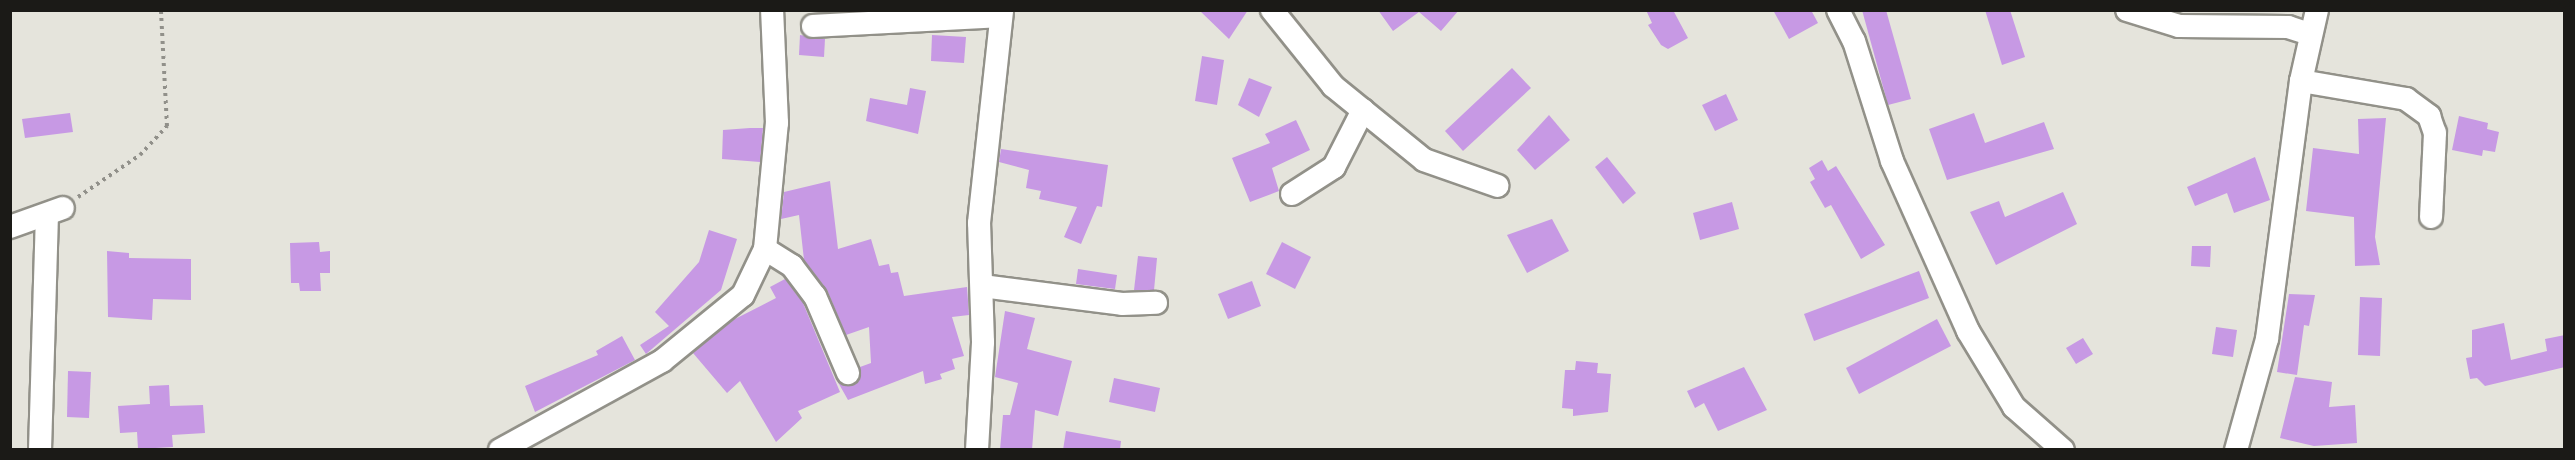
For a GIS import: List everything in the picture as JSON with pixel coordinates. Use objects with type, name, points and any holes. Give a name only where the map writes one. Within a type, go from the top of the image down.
[{"type":"street","points":[[500,450],[662,361],[734,307],[765,249],[777,123],[772,10]]},
{"type":"street","points":[[1272,10],[1333,86],[1424,160],[1498,186]]},
{"type":"street","points":[[1838,10],[1854,41],[1892,161],[1968,331],[2014,407],[2063,450]]},
{"type":"street","points":[[2127,10],[2179,26],[2288,27],[2310,34]]},
{"type":"street","points":[[2236,450],[2257,391],[2276,294],[2301,81],[2317,10]]},
{"type":"street","points":[[813,26],[1002,14],[979,223],[982,286],[977,450]]},
{"type":"street","points":[[2301,81],[2406,99],[2429,116],[2435,133],[2431,218]]},
{"type":"street","points":[[1292,194],[1334,167],[1362,110]]},
{"type":"street","points":[[10,227],[55,212],[40,450]]},
{"type":"street","points":[[765,249],[792,266],[815,297],[848,373]]},
{"type":"street","points":[[982,286],[1155,303]]},
{"type":"path","points":[[55,212],[140,155],[166,126],[161,10]]},
{"type":"building","points":[[1199,10],[1248,10],[1229,39]]},
{"type":"building","points":[[1378,10],[1459,10],[1441,31],[1419,12],[1393,31]]},
{"type":"building","points":[[1646,10],[1673,10],[1688,38],[1668,49],[1661,45],[1648,25],[1652,23]]},
{"type":"building","points":[[1773,10],[1811,10],[1818,23],[1789,39]]},
{"type":"building","points":[[1862,10],[1886,10],[1911,99],[1888,105]]},
{"type":"building","points":[[1985,10],[2010,10],[2025,57],[2002,65]]},
{"type":"building","points":[[800,35],[825,39],[824,57],[799,55]]},
{"type":"building","points":[[932,35],[966,37],[964,63],[931,61]]},
{"type":"building","points":[[1202,56],[1224,60],[1217,105],[1195,101]]},
{"type":"building","points":[[1512,68],[1531,88],[1463,151],[1445,131]]},
{"type":"building","points":[[1249,78],[1272,87],[1259,117],[1238,105]]},
{"type":"building","points":[[910,88],[926,91],[918,134],[866,121],[870,98],[907,105]]},
{"type":"building","points":[[1726,94],[1738,120],[1715,131],[1702,105]]},
{"type":"building","points":[[70,113],[73,132],[25,138],[22,119]]},
{"type":"building","points":[[1974,113],[1985,143],[2044,122],[2054,149],[1947,180],[1929,129]]},
{"type":"building","points":[[1549,115],[1570,140],[1535,170],[1517,150]]},
{"type":"building","points":[[2459,116],[2488,123],[2487,129],[2499,132],[2495,152],[2483,150],[2482,156],[2452,150]]},
{"type":"building","points":[[2386,118],[2375,237],[2380,265],[2355,266],[2354,217],[2306,211],[2313,148],[2359,154],[2358,119]]},
{"type":"building","points":[[1296,120],[1310,150],[1272,168],[1279,191],[1250,202],[1232,158],[1270,143],[1265,134]]},
{"type":"building","points":[[763,128],[760,162],[722,159],[723,130]]},
{"type":"building","points":[[1001,149],[1108,165],[1102,207],[1097,206],[1081,244],[1064,237],[1077,207],[1039,199],[1041,191],[1026,188],[1029,170],[999,162]]},
{"type":"building","points":[[1607,157],[1636,193],[1623,204],[1595,167]]},
{"type":"building","points":[[2255,157],[2270,200],[2234,213],[2227,193],[2195,206],[2187,187]]},
{"type":"building","points":[[1822,160],[1828,171],[1836,166],[1885,245],[1861,259],[1831,205],[1825,208],[1810,182],[1815,179],[1809,168]]},
{"type":"building","points":[[830,181],[838,249],[871,239],[879,266],[889,264],[891,273],[898,272],[904,296],[967,287],[969,315],[952,317],[964,356],[952,359],[955,369],[940,374],[942,379],[925,384],[923,371],[848,400],[835,377],[846,386],[859,381],[860,367],[871,363],[869,327],[846,335],[827,290],[804,260],[799,215],[781,219],[784,192]]},
{"type":"building","points":[[2063,192],[2077,224],[1996,265],[1970,212],[1999,201],[2005,217]]},
{"type":"building","points":[[1732,202],[1739,229],[1700,240],[1693,213]]},
{"type":"building","points":[[1552,219],[1569,251],[1527,273],[1507,235]]},
{"type":"building","points":[[709,230],[737,239],[721,290],[646,354],[640,345],[669,326],[655,312],[699,262]]},
{"type":"building","points":[[319,242],[320,252],[330,251],[330,273],[320,273],[321,291],[300,291],[299,283],[291,283],[290,243]]},
{"type":"building","points":[[1282,242],[1311,257],[1295,289],[1266,274]]},
{"type":"building","points":[[2192,246],[2211,246],[2210,267],[2191,266]]},
{"type":"building","points":[[107,251],[129,253],[129,258],[191,259],[191,300],[153,299],[152,320],[108,317]]},
{"type":"building","points":[[1138,256],[1157,258],[1154,290],[1134,290]]},
{"type":"building","points":[[1078,269],[1117,275],[1115,289],[1076,284]]},
{"type":"building","points":[[1919,271],[1929,298],[1814,341],[1804,314]]},
{"type":"building","points":[[785,279],[803,303],[840,392],[798,411],[802,418],[776,442],[740,381],[727,393],[693,353],[733,320],[776,298],[770,287]]},
{"type":"building","points":[[1252,281],[1261,306],[1228,319],[1218,294]]},
{"type":"building","points":[[2289,294],[2315,295],[2309,326],[2304,325],[2297,375],[2277,372]]},
{"type":"building","points":[[2360,297],[2382,298],[2380,356],[2358,355]]},
{"type":"building","points":[[1005,311],[1035,318],[1027,349],[1072,361],[1058,416],[1035,410],[1032,450],[1000,450],[1003,415],[1010,415],[1018,383],[995,377]]},
{"type":"building","points":[[1937,319],[1951,346],[1859,394],[1846,368]]},
{"type":"building","points":[[2504,323],[2511,360],[2547,351],[2545,339],[2565,335],[2565,367],[2485,386],[2477,378],[2470,379],[2466,358],[2472,357],[2472,330]]},
{"type":"building","points":[[2216,327],[2237,330],[2233,357],[2212,354]]},
{"type":"building","points":[[622,336],[635,360],[535,412],[525,386],[598,355],[596,351]]},
{"type":"building","points":[[2083,338],[2093,354],[2076,364],[2066,348]]},
{"type":"building","points":[[1576,361],[1598,363],[1597,373],[1611,374],[1608,412],[1573,416],[1573,409],[1562,408],[1565,370],[1575,370]]},
{"type":"building","points":[[1744,367],[1767,410],[1718,431],[1704,403],[1695,408],[1687,391]]},
{"type":"building","points":[[68,371],[91,372],[89,418],[67,417]]},
{"type":"building","points":[[2295,377],[2332,382],[2329,407],[2355,405],[2357,443],[2314,446],[2280,438]]},
{"type":"building","points":[[1114,378],[1160,388],[1155,412],[1109,402]]},
{"type":"building","points":[[169,385],[170,406],[203,405],[205,433],[172,435],[173,447],[138,449],[137,432],[120,433],[118,406],[150,404],[149,386]]},
{"type":"building","points":[[1066,431],[1121,441],[1120,450],[1063,450]]}]
